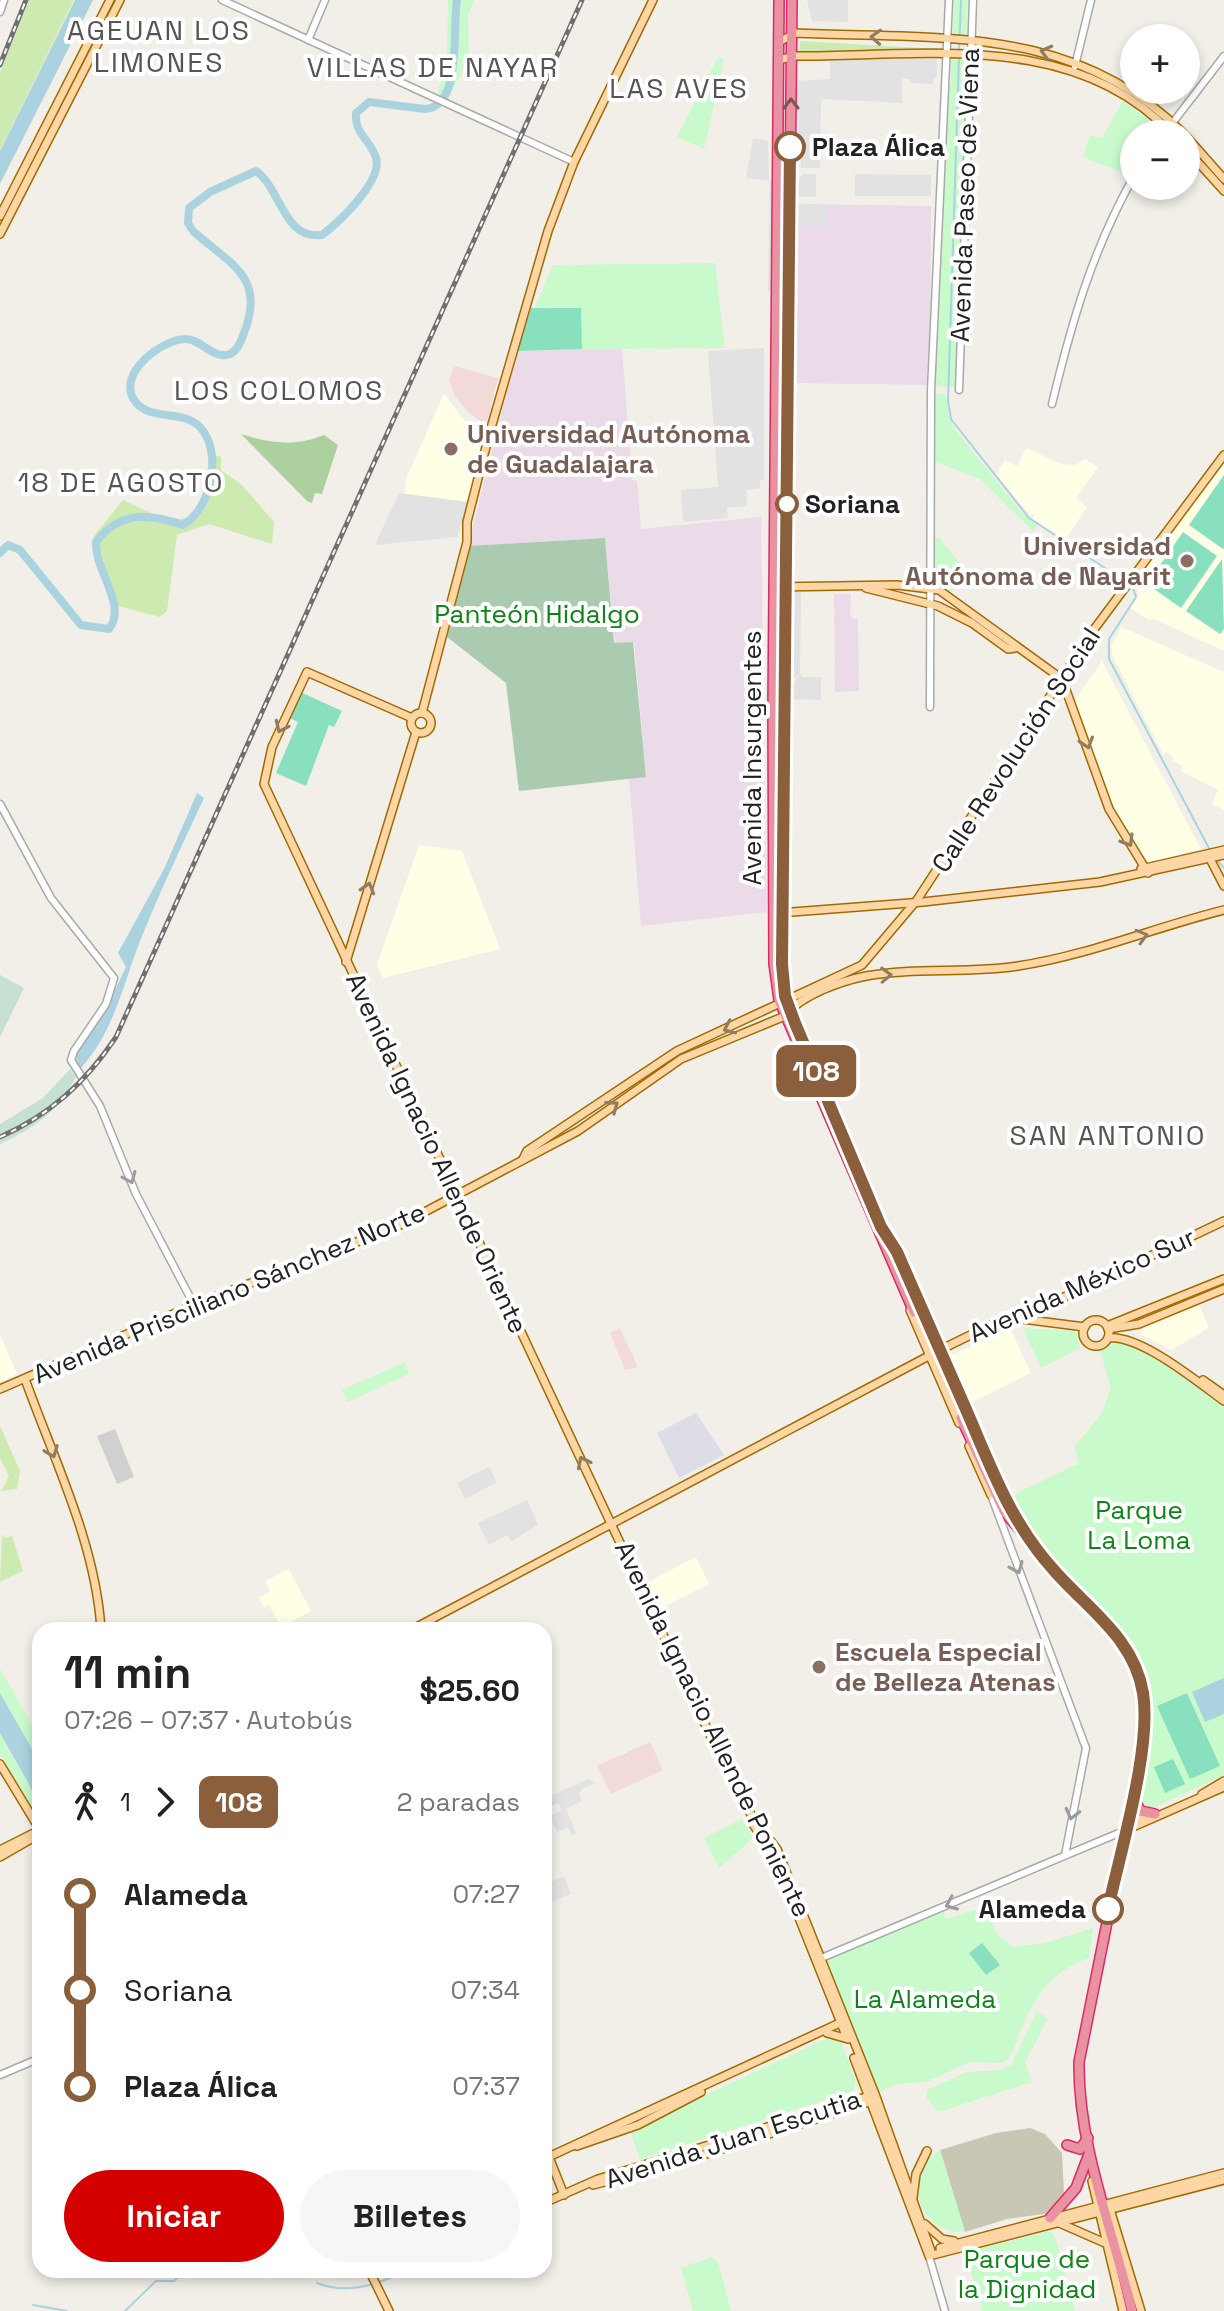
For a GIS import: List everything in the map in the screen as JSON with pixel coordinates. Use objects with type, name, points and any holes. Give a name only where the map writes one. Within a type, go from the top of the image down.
[{"type":"highway","points":[[779,0],[783,266]]},
{"type":"highway","points":[[783,266],[792,0]]},
{"type":"highway","name":"Avenida Insurgentes","points":[[783,266],[777,332],[776,454],[780,587],[778,913],[786,1008],[918,1315]]},
{"type":"highway","name":"Avenida Insurgentes","points":[[780,587],[787,512],[789,332],[783,266]]},
{"type":"highway","points":[[777,332],[789,332]]},
{"type":"highway","points":[[777,352],[782,357],[788,389]]},
{"type":"highway","points":[[776,454],[787,454]]},
{"type":"highway","points":[[776,454],[783,462],[783,507],[787,512]]},
{"type":"highway","points":[[963,1415],[990,1486],[1040,1555],[1119,1637],[1137,1669],[1143,1693],[1144,1724],[1127,1827],[1079,2062],[1081,2107],[1103,2207],[1132,2311]]},
{"type":"highway","points":[[1132,1795],[1141,1811],[1155,1814]]},
{"type":"highway","points":[[1067,2145],[1080,2149],[1088,2138]]},
{"type":"highway","points":[[1054,2220],[1082,2177],[1088,2158],[1088,2138]]},
{"type":"highway","points":[[1123,2273],[1132,2280]]},
{"type":"main road","points":[[0,216],[110,0]]},
{"type":"main road","points":[[0,234],[120,0]]},
{"type":"main road","points":[[346,962],[416,732],[412,718],[422,713],[467,542],[467,522],[489,435],[548,231],[574,162],[653,0]]},
{"type":"main road","points":[[779,42],[791,33],[1008,43],[1077,61],[1139,97],[1160,120]]},
{"type":"main road","points":[[779,60],[791,56],[1008,55],[1074,71],[1134,104],[1156,120]]},
{"type":"main road","points":[[1200,152],[1224,179]]},
{"type":"main road","points":[[1200,164],[1224,191]]},
{"type":"main road","name":"Calle Revolución Social","points":[[786,1008],[862,965],[917,900],[1128,583],[1224,455]]},
{"type":"main road","points":[[866,588],[871,585],[929,587],[947,596],[1062,679],[1109,809],[1146,870]]},
{"type":"main road","points":[[780,587],[866,588],[930,603],[972,623],[1008,649],[1015,648]]},
{"type":"main road","name":"Avenida Ignacio Allende Oriente","points":[[412,718],[307,672],[272,747],[264,784],[611,1522]]},
{"type":"main road","points":[[416,732],[425,732],[431,726],[430,717],[422,713]]},
{"type":"main road","points":[[778,913],[1121,879],[1146,870],[1215,855],[1224,886]]},
{"type":"main road","points":[[786,1008],[831,986],[867,976],[1017,966],[1117,943],[1224,910]]},
{"type":"main road","name":"Avenida Prisciliano Sánchez Norte","points":[[0,1389],[194,1305],[398,1226],[523,1159],[527,1151],[574,1122],[655,1063],[786,1008]]},
{"type":"main road","name":"Avenida México Sur","points":[[611,1522],[929,1355],[1012,1317],[1041,1308],[1224,1221]]},
{"type":"main road","name":"Avenida Insurgentes","points":[[879,1228],[880,1242],[940,1350],[963,1415],[1009,1511],[1040,1555]]},
{"type":"main road","points":[[1108,1331],[1139,1324],[1219,1288],[1224,1279]]},
{"type":"main road","points":[[1041,1308],[1037,1318],[1048,1323]]},
{"type":"main road","points":[[918,1315],[929,1355],[991,1495]]},
{"type":"main road","points":[[1012,1317],[1085,1327],[1097,1320],[1108,1331],[1167,1361],[1224,1401]]},
{"type":"main road","points":[[1085,1327],[1084,1338],[1089,1345],[1102,1345],[1108,1331]]},
{"type":"main road","points":[[1108,1331],[1163,1353],[1224,1395]]},
{"type":"main road","points":[[25,1379],[72,1505],[99,1597],[101,1622]]},
{"type":"main road","points":[[426,1622],[611,1522]]},
{"type":"main road","name":"Avenida Ignacio Allende Poniente","points":[[611,1522],[728,1773],[772,1853],[819,1959],[869,2096],[913,2199],[930,2254]]},
{"type":"main road","points":[[0,1764],[32,1818]]},
{"type":"main road","points":[[1127,1827],[1224,1781]]},
{"type":"main road","points":[[1127,1827],[1224,1787]]},
{"type":"main road","points":[[0,1850],[32,1836]]},
{"type":"main road","points":[[0,1857],[32,1837]]},
{"type":"main road","name":"Avenida Ignacio Allende Poniente","points":[[843,2024],[930,2254]]},
{"type":"main road","name":"Avenida Juan Escutia","points":[[575,2146],[586,2145],[638,2125],[843,2024]]},
{"type":"main road","name":"Avenida Juan Escutia","points":[[552,2156],[843,2024]]},
{"type":"main road","points":[[827,2033],[848,2039]]},
{"type":"main road","name":"Avenida Juan Escutia","points":[[552,2200],[591,2185],[667,2166],[869,2096]]},
{"type":"main road","points":[[913,2199],[916,2174],[927,2151]]},
{"type":"main road","points":[[552,2169],[564,2195]]},
{"type":"main road","points":[[930,2254],[1224,2173]]},
{"type":"main road","points":[[1103,2207],[1224,2180]]},
{"type":"main road","points":[[1103,2207],[1105,2243],[1123,2311]]},
{"type":"main road","points":[[1103,2207],[1141,2311]]},
{"type":"main road","points":[[918,2213],[942,2239],[976,2239]]},
{"type":"main road","points":[[930,2254],[1054,2220],[1105,2243]]},
{"type":"main road","points":[[374,2278],[389,2311]]},
{"type":"street","points":[[0,12],[4,0]]},
{"type":"street","points":[[222,0],[574,162]]},
{"type":"street","points":[[308,40],[325,0]]},
{"type":"street","points":[[930,707],[931,391],[951,41],[949,0]]},
{"type":"street","name":"Avenida Paseo de Viena","points":[[959,390],[968,41],[973,0]]},
{"type":"street","points":[[1074,71],[1091,0]]},
{"type":"street","points":[[1176,120],[1224,56]]},
{"type":"street","points":[[1052,404],[1082,285],[1120,200]]},
{"type":"street","points":[[0,804],[51,898],[114,978],[106,1004],[72,1056],[76,1069],[100,1106],[136,1194],[194,1305]]},
{"type":"street","points":[[991,1495],[1086,1748],[1065,1855]]},
{"type":"street","points":[[819,1959],[1127,1827]]},
{"type":"street","points":[[0,2075],[32,2062]]},
{"type":"street","name":"Avenida Ignacio Allende Poniente","points":[[930,2254],[945,2311]]},
{"type":"shaded area","points":[[807,0],[848,0],[848,22],[812,21]]},
{"type":"shaded area","points":[[830,59],[937,59],[937,78],[933,78],[933,84],[910,83],[910,79],[902,78],[902,103],[821,99],[820,168],[801,168],[796,81],[830,79]]},
{"type":"shaded area","points":[[753,138],[768,141],[769,179],[773,182],[772,290],[768,290],[770,181],[746,178]]},
{"type":"shaded area","points":[[802,174],[816,174],[816,197],[791,196]]},
{"type":"shaded area","points":[[855,174],[931,175],[931,196],[855,196]]},
{"type":"shaded area","points":[[794,204],[931,206],[930,385],[795,383]]},
{"type":"shaded area","points":[[794,204],[826,205],[826,227],[794,226]]},
{"type":"shaded area","points":[[622,348],[632,480],[637,481],[641,529],[761,517],[767,912],[641,926],[629,778],[646,776],[634,642],[615,644],[605,538],[468,546],[517,351]]},
{"type":"shaded area","points":[[764,348],[764,480],[760,480],[760,488],[746,490],[747,506],[727,508],[728,518],[683,522],[681,490],[718,487],[708,351]]},
{"type":"shaded area","points":[[454,366],[498,378],[486,426],[467,411],[454,394],[449,381]]},
{"type":"shaded area","name":"Universidad Autónoma de Guadalajara","points":[[444,393],[461,417],[485,437],[479,461],[468,468],[473,480],[468,502],[405,494],[406,479]]},
{"type":"shaded area","points":[[1026,448],[1061,464],[1075,465],[1085,459],[1098,467],[1076,498],[1087,507],[1065,540],[1033,519],[1034,514],[1030,515],[996,474],[1005,460],[1017,466]]},
{"type":"shaded area","name":"Universidad Autónoma de Nayarit","points":[[1224,461],[1224,651],[1152,618],[1150,621],[1130,608],[1139,595],[1134,582]]},
{"type":"shaded area","points":[[399,493],[468,502],[457,537],[375,545]]},
{"type":"shaded area","points":[[789,592],[801,592],[800,674],[803,677],[821,677],[821,700],[791,699],[791,688],[799,674],[793,680],[790,674]]},
{"type":"shaded area","points":[[834,594],[851,594],[850,613],[853,619],[858,619],[859,691],[835,692]]},
{"type":"shaded area","points":[[1121,627],[1224,672],[1224,810],[1212,804],[1218,790],[1181,771],[1183,766],[1172,761],[1174,758],[1166,752],[1164,756],[1113,657],[1111,646]]},
{"type":"shaded area","points":[[1102,661],[1201,849],[1148,863],[1109,801],[1074,701]]},
{"type":"shaded area","points":[[419,845],[462,851],[500,949],[383,978],[377,965]]},
{"type":"shaded area","points":[[0,975],[24,988],[0,1037]]},
{"type":"shaded area","points":[[70,1069],[76,1077],[53,1109],[35,1125],[0,1144],[0,1124],[43,1098]]},
{"type":"shaded area","points":[[1199,1305],[1209,1328],[1171,1350],[1141,1335],[1143,1329]]},
{"type":"shaded area","points":[[620,1328],[638,1367],[625,1370],[610,1333]]},
{"type":"shaded area","points":[[1012,1332],[1031,1373],[970,1403],[949,1356]]},
{"type":"shaded area","points":[[0,1335],[17,1374],[0,1382]]},
{"type":"shaded area","points":[[696,1413],[724,1455],[679,1478],[657,1433]]},
{"type":"shaded area","points":[[115,1429],[134,1477],[117,1484],[97,1436]]},
{"type":"shaded area","points":[[489,1467],[497,1482],[465,1499],[457,1483]]},
{"type":"shaded area","points":[[527,1500],[538,1524],[512,1542],[507,1535],[489,1545],[478,1523]]},
{"type":"shaded area","points":[[696,1557],[709,1584],[659,1609],[646,1583]]},
{"type":"shaded area","points":[[289,1569],[311,1611],[290,1622],[278,1622],[269,1605],[264,1607],[259,1598],[270,1591],[265,1581]]},
{"type":"shaded area","points":[[650,1742],[663,1770],[611,1794],[597,1766]]},
{"type":"shaded area","points":[[588,1779],[595,1783],[582,1789],[579,1794],[582,1801],[566,1809],[576,1833],[572,1835],[568,1827],[557,1832],[552,1815],[562,1810],[558,1803],[552,1806],[552,1795]]},
{"type":"shaded area","points":[[564,1876],[571,1894],[552,1902],[552,1881]]},
{"type":"shaded area","points":[[1030,2128],[1045,2134],[1062,2153],[1064,2193],[1057,2205],[1044,2214],[1007,2219],[965,2232],[940,2150],[996,2133]]},
{"type":"green space","points":[[29,0],[74,0],[0,150],[0,72]]},
{"type":"green space","points":[[448,0],[474,0],[468,15],[469,57],[448,99],[438,93],[447,50]]},
{"type":"green space","points":[[952,0],[968,0],[966,38],[953,36]]},
{"type":"green space","points":[[800,41],[940,49],[941,49],[799,53]]},
{"type":"green space","points":[[718,57],[724,60],[704,149],[677,137]]},
{"type":"green space","points":[[951,57],[966,58],[955,387],[935,386]]},
{"type":"green space","points":[[1121,104],[1127,104],[1149,120],[1120,120],[1120,172],[1083,157],[1090,135],[1102,138]]},
{"type":"green space","points":[[715,263],[725,348],[582,349],[581,308],[535,307],[553,265]]},
{"type":"green space","points":[[531,308],[581,308],[582,349],[517,351]]},
{"type":"green space","points":[[933,393],[946,394],[948,414],[954,428],[1021,512],[1038,526],[1033,531],[980,479],[933,461]]},
{"type":"green space","points":[[241,434],[282,442],[303,441],[324,435],[338,445],[322,494],[315,493],[312,503],[307,501]]},
{"type":"green space","points":[[210,453],[221,457],[221,470],[242,485],[274,522],[272,544],[209,524],[177,535],[167,611],[160,617],[118,606],[93,537],[123,500],[163,517],[188,517],[202,496]]},
{"type":"green space","points":[[1224,475],[1224,548],[1223,549],[1189,525]]},
{"type":"green space","points":[[1183,532],[1217,556],[1181,608],[1147,584]]},
{"type":"green space","name":"Panteón Hidalgo","points":[[605,538],[614,643],[633,642],[646,777],[519,791],[506,683],[447,637],[468,546]]},
{"type":"green space","points":[[933,538],[939,538],[968,573],[949,593],[931,584]]},
{"type":"green space","points":[[1222,559],[1224,629],[1220,634],[1186,611]]},
{"type":"green space","points":[[298,691],[342,711],[334,727],[329,725],[306,786],[276,773],[298,722],[287,717]]},
{"type":"green space","points":[[1023,1328],[1076,1331],[1080,1348],[1041,1368]]},
{"type":"green space","name":"Parque La Loma","points":[[1119,1341],[1165,1363],[1224,1406],[1224,1775],[1151,1809],[1141,1805],[1139,1796],[1152,1719],[1151,1693],[1143,1664],[1111,1616],[1047,1551],[1012,1503],[1017,1493],[1079,1463],[1074,1447],[1102,1413],[1111,1388],[1100,1351]]},
{"type":"green space","points":[[405,1362],[409,1374],[348,1402],[342,1390]]},
{"type":"green space","points":[[0,1426],[20,1471],[17,1489],[1,1491],[9,1476],[0,1459]]},
{"type":"green space","points":[[2,1534],[5,1538],[12,1536],[23,1571],[0,1582]]},
{"type":"green space","points":[[0,1669],[32,1725],[32,1749],[0,1693]]},
{"type":"green space","points":[[1187,1693],[1220,1766],[1190,1779],[1157,1706]]},
{"type":"green space","points":[[0,1733],[29,1784],[32,1807],[0,1754]]},
{"type":"green space","points":[[1173,1759],[1185,1784],[1165,1793],[1154,1767]]},
{"type":"green space","points":[[742,1819],[753,1838],[719,1868],[704,1838]]},
{"type":"green space","name":"La Alameda","points":[[975,1910],[981,1923],[990,1919],[998,1935],[1013,1947],[1045,1943],[1093,1928],[1089,1958],[1065,1969],[1047,1985],[1032,2006],[1012,2052],[1003,2063],[969,2062],[927,2082],[897,2084],[877,2093],[825,1958],[943,1911],[946,1919]]},
{"type":"green space","points":[[982,1943],[1000,1965],[986,1975],[969,1953]]},
{"type":"green space","points":[[1037,2011],[1048,2019],[1025,2062],[1032,2082],[938,2112],[926,2097],[927,2090],[967,2072],[999,2070],[1012,2064]]},
{"type":"green space","points":[[829,2037],[840,2038],[856,2082],[853,2091],[640,2159],[630,2131]]},
{"type":"green space","points":[[940,2150],[965,2232],[936,2224],[926,2214],[920,2201],[920,2173],[927,2161]]},
{"type":"green space","name":"Parque de la Dignidad","points":[[1050,2231],[1056,2239],[1075,2311],[982,2311],[965,2252]]},
{"type":"green space","points":[[711,2257],[718,2262],[731,2311],[693,2311],[681,2268]]},
{"type":"water","points":[[75,0],[93,0],[0,184],[0,151]]},
{"type":"water","points":[[197,793],[204,798],[152,913],[111,1020],[93,1053],[80,1069],[75,1055],[111,998],[126,967],[118,953],[164,869]]},
{"type":"water","points":[[1224,1678],[1224,1714],[1205,1722],[1192,1692]]},
{"type":"water","points":[[0,1693],[32,1749],[32,1792],[29,1784],[0,1733]]},
{"type":"waterway","points":[[0,553],[8,545],[20,550],[81,625],[109,629],[115,609],[96,542],[115,525],[136,517],[158,518],[183,525],[201,506],[211,479],[211,450],[200,427],[184,418],[157,414],[141,407],[130,390],[132,379],[145,359],[176,341],[191,340],[220,355],[232,353],[238,347],[250,314],[248,285],[232,263],[193,231],[188,223],[189,208],[210,192],[256,171],[299,230],[322,235],[358,201],[373,178],[376,158],[360,132],[356,113],[369,102],[425,109],[437,105],[445,95],[451,80],[457,0]]},
{"type":"waterway","points":[[959,50],[961,0]]},
{"type":"waterway","points":[[959,56],[948,401],[951,419],[1029,518],[1126,582]]},
{"type":"waterway","points":[[1132,585],[1136,597],[1109,639],[1109,659],[1211,852]]},
{"type":"waterway","points":[[1217,860],[1224,868]]},
{"type":"waterway","points":[[125,2311],[156,2281],[174,2281],[177,2278]]},
{"type":"waterway","points":[[317,2283],[353,2288],[389,2278]]},
{"type":"waterway","points":[[33,2305],[67,2311]]},
{"type":"tunnel","points":[[918,1310],[929,1336]]},
{"type":"tunnel","points":[[924,1333],[961,1418]]},
{"type":"railway","points":[[0,65],[26,0]]},
{"type":"railway","points":[[0,1137],[66,1096],[116,1037],[582,0]]},
{"type":"bus line","name":"108","points":[[790,147],[785,587],[787,709],[781,929],[785,996],[881,1227],[897,1252],[1009,1511],[1040,1555],[1119,1637],[1137,1669],[1143,1693],[1141,1753],[1108,1909]]},
{"type":"place","name":"Plaza Álica","points":[[790,147]]},
{"type":"place","name":"Universidad Autónoma de Guadalajara","points":[[451,449]]},
{"type":"place","name":"Soriana","points":[[787,504]]},
{"type":"place","name":"Universidad Autónoma de Nayarit","points":[[1187,561]]},
{"type":"place","name":"Escuela Especial de Belleza Atenas","points":[[819,1667]]},
{"type":"place","name":"Alameda","points":[[1108,1909]]},
{"type":"district","name":"AGEUAN LOS LIMONES","points":[[159,46]]},
{"type":"district","name":"VILLAS DE NAYAR","points":[[433,67]]},
{"type":"district","name":"LAS AVES","points":[[679,88]]},
{"type":"district","name":"LOS COLOMOS","points":[[279,390]]},
{"type":"district","name":"18 DE AGOSTO","points":[[121,482]]},
{"type":"district","name":"SAN ANTONIO","points":[[1108,1135]]}]
